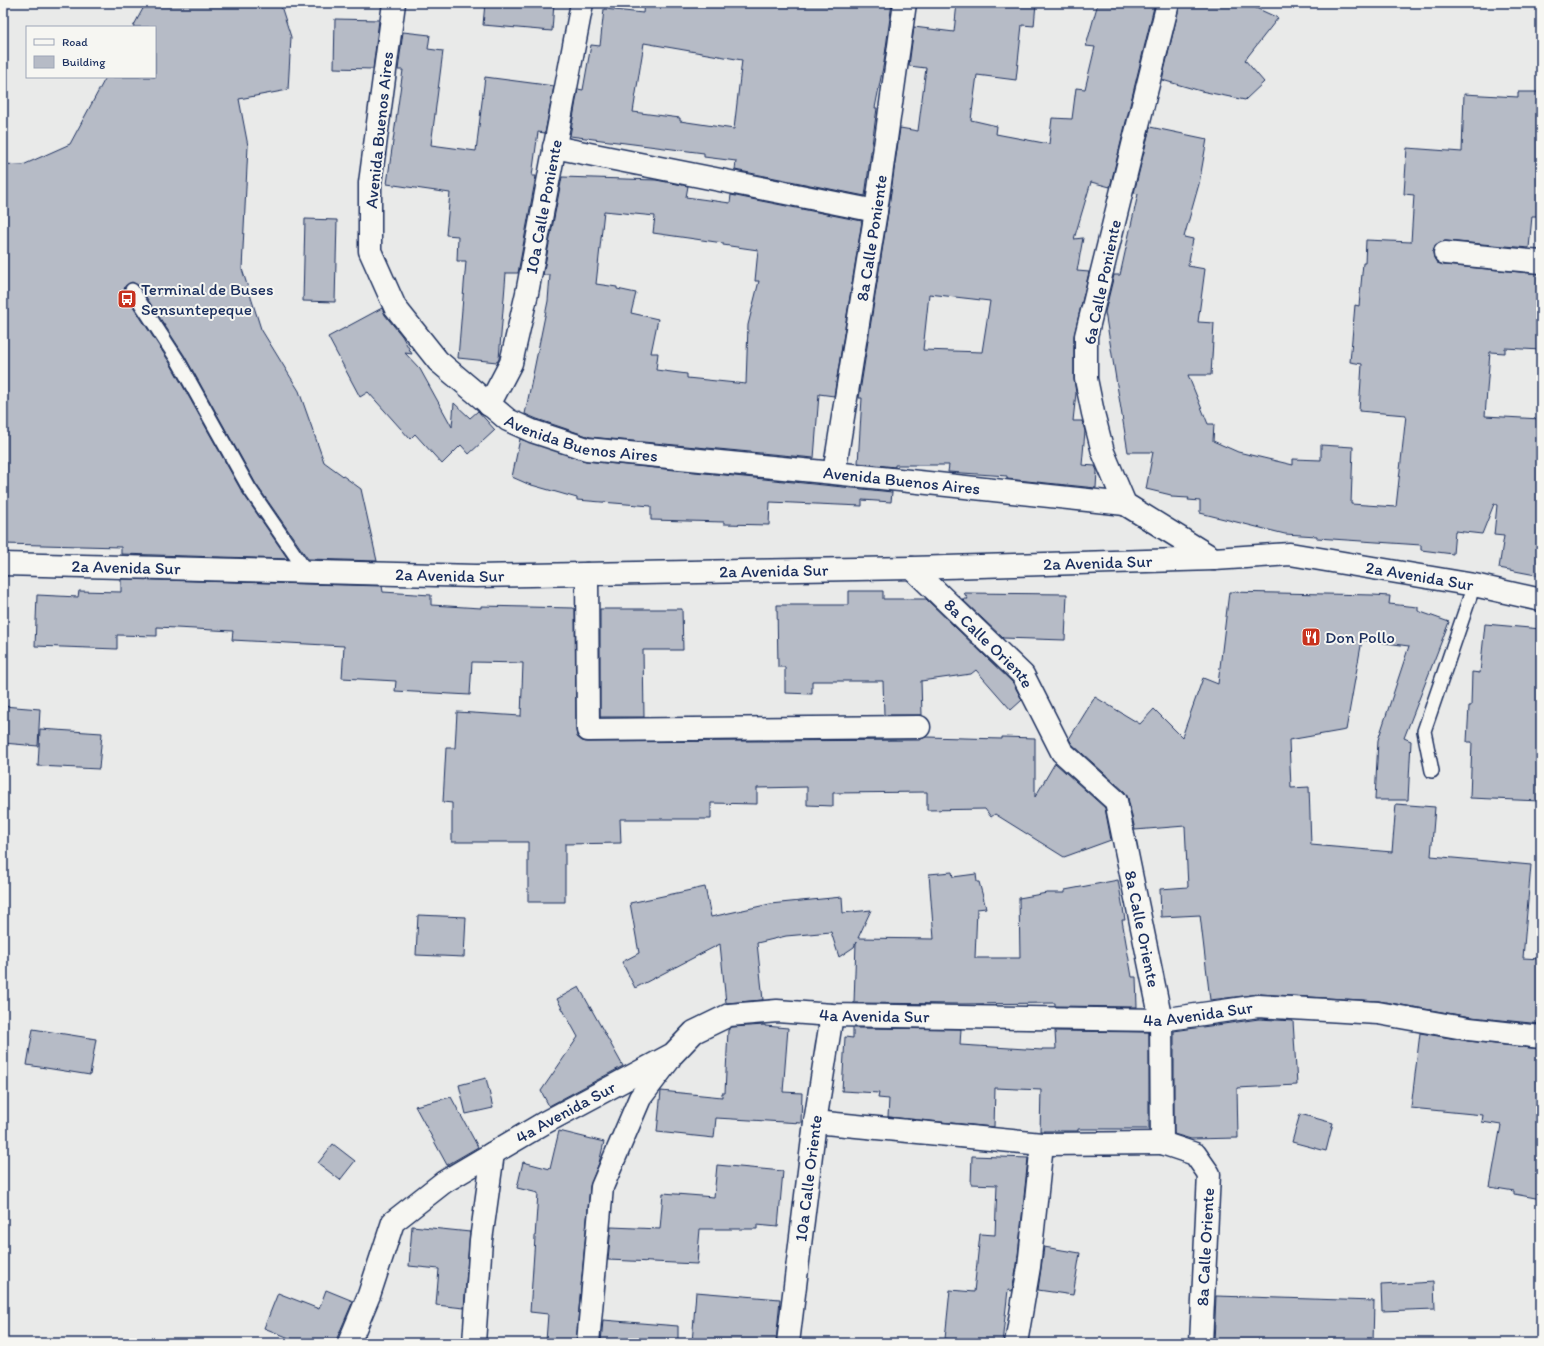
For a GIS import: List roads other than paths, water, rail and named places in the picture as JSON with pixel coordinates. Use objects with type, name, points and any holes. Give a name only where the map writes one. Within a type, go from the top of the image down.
[{"type":"street","name":"Avenida Buenos Aires","points":[[394,3],[370,183],[370,251],[395,307],[438,361],[508,420],[532,431],[587,449],[834,473],[1124,504]]},
{"type":"street","name":"10a Calle Poniente","points":[[489,405],[511,363],[527,293],[582,3]]},
{"type":"street","name":"8a Calle Poniente","points":[[834,473],[876,211],[905,3]]},
{"type":"street","name":"6a Calle Poniente","points":[[1124,504],[1103,452],[1093,413],[1086,379],[1086,336],[1168,3]]},
{"type":"street","points":[[554,147],[876,211]]},
{"type":"street","points":[[1445,253],[1541,262]]},
{"type":"street","points":[[1124,504],[1214,559]]},
{"type":"street","name":"2a Avenida Sur","points":[[3,564],[476,576],[912,568],[1214,559],[1290,554],[1474,585],[1541,600]]},
{"type":"street","name":"8a Calle Oriente","points":[[912,568],[1023,675],[1062,752],[1116,801],[1161,1020],[1162,1143],[1195,1154],[1208,1174],[1201,1343]]},
{"type":"street","points":[[587,574],[588,730],[919,727]]},
{"type":"street","name":"4a Avenida Sur","points":[[349,1343],[369,1295],[393,1222],[444,1182],[544,1124],[673,1054],[694,1032],[728,1015],[777,1011],[832,1015],[1161,1020],[1258,1006],[1378,1014],[1469,1029],[1541,1037]]},
{"type":"street","name":"10a Calle Oriente","points":[[788,1343],[815,1122],[832,1015]]},
{"type":"street","points":[[588,1343],[602,1187],[640,1098],[673,1054]]},
{"type":"street","points":[[815,1122],[1042,1144],[1162,1143]]},
{"type":"street","points":[[1016,1343],[1029,1267],[1042,1144]]},
{"type":"street","points":[[474,1343],[481,1240],[493,1153]]},
{"type":"lane","points":[[132,290],[177,359],[249,488],[306,572]]},
{"type":"lane","points":[[1432,771],[1424,731],[1474,585]]},
{"type":"place","name":"Terminal de Buses Sensuntepeque","points":[[127,299]]},
{"type":"place","name":"Don Pollo","points":[[1311,637]]}]
